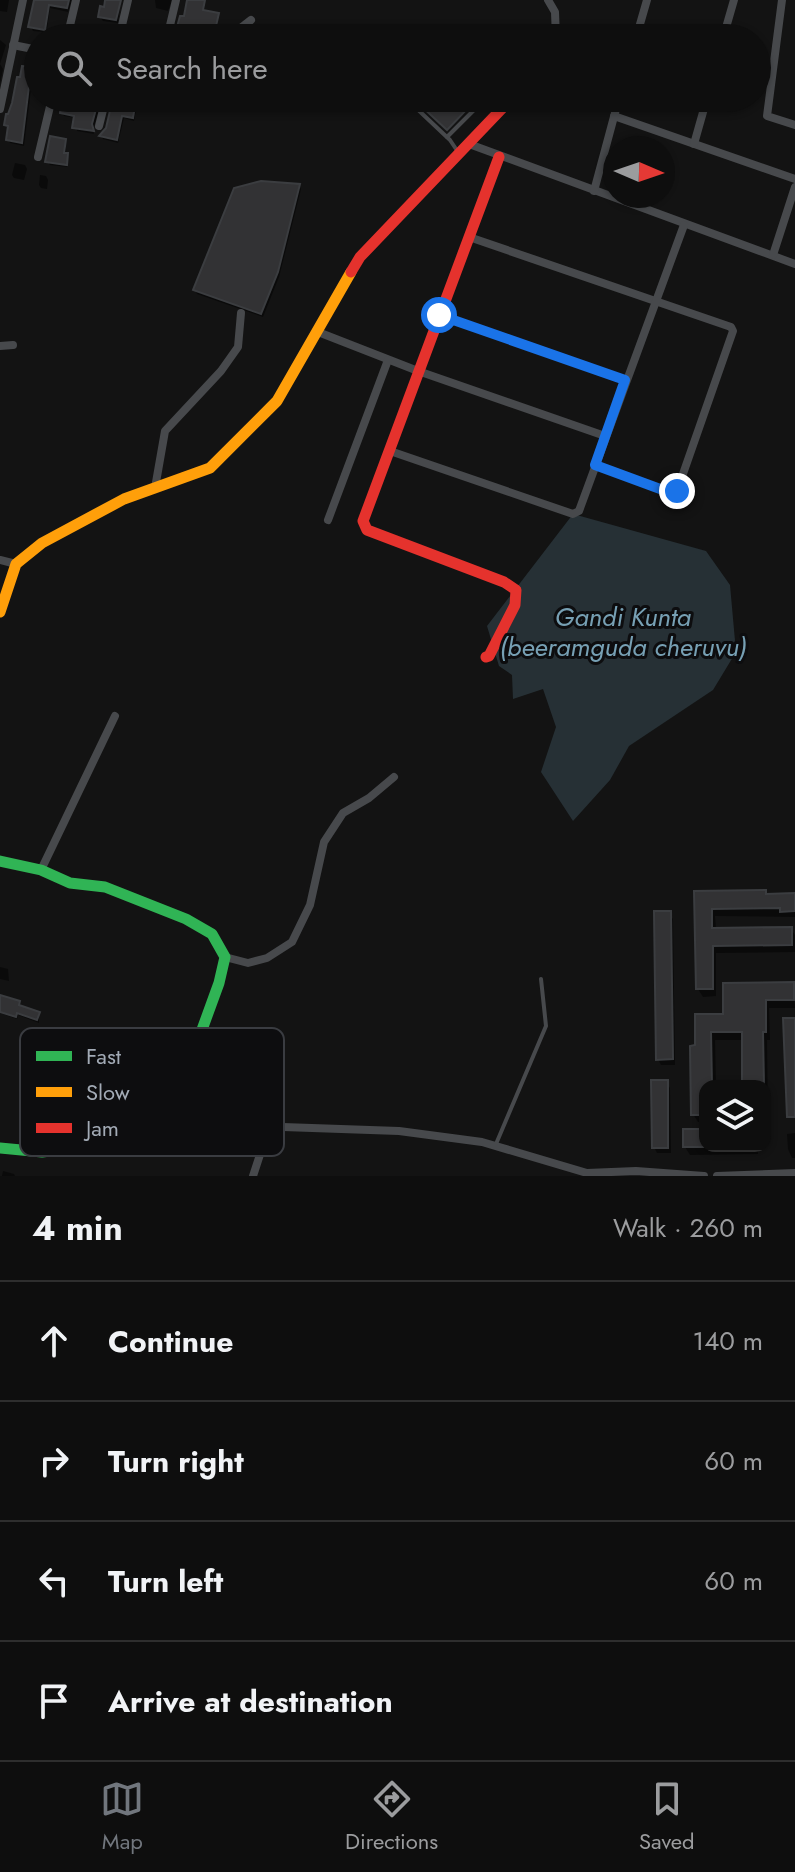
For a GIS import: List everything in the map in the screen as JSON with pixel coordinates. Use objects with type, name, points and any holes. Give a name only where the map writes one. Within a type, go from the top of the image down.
[{"type":"street","points":[[0,109],[23,0]]},
{"type":"street","points":[[70,24],[76,0]]},
{"type":"street","points":[[122,24],[128,0]]},
{"type":"street","points":[[170,24],[176,0]]},
{"type":"street","points":[[548,0],[555,12],[555,24]]},
{"type":"street","points":[[640,24],[647,0]]},
{"type":"street","points":[[727,24],[734,0]]},
{"type":"street","points":[[771,85],[782,0]]},
{"type":"street","points":[[246,24],[251,20]]},
{"type":"street","points":[[13,45],[24,47]]},
{"type":"street","points":[[0,57],[10,59]]},
{"type":"street","points":[[38,157],[49,112]]},
{"type":"street","points":[[99,126],[102,112]]},
{"type":"street","points":[[0,612],[16,564],[42,543],[124,499],[210,468],[277,401],[360,257],[499,112]]},
{"type":"street","points":[[594,191],[615,112]]},
{"type":"street","points":[[694,144],[703,112]]},
{"type":"street","points":[[768,112],[767,116],[795,125]]},
{"type":"street","points":[[614,116],[795,179]]},
{"type":"street","points":[[469,144],[795,264]]},
{"type":"street","points":[[486,657],[515,605],[516,590],[504,582],[364,526],[363,521],[499,157]]},
{"type":"street","points":[[773,255],[795,187]]},
{"type":"street","points":[[390,451],[573,514],[579,511],[684,225]]},
{"type":"street","points":[[469,237],[731,327],[733,331],[677,491],[671,493],[595,465]]},
{"type":"street","points":[[155,488],[165,431],[221,371],[238,347],[241,313]]},
{"type":"street","points":[[439,315],[625,380]]},
{"type":"street","points":[[318,332],[418,371],[605,436]]},
{"type":"street","points":[[0,346],[13,345]]},
{"type":"street","points":[[328,520],[388,360]]},
{"type":"street","points":[[0,560],[16,564]]},
{"type":"street","points":[[41,870],[115,716]]},
{"type":"street","points":[[225,957],[248,963],[267,958],[292,942],[310,905],[324,842],[343,813],[369,798],[394,777]]},
{"type":"street","points":[[0,863],[41,870],[70,883],[105,887],[186,919],[212,934],[225,957],[203,1028]]},
{"type":"street","points":[[284,1127],[399,1131],[495,1146],[587,1173],[704,1176]]},
{"type":"street","points":[[0,1148],[20,1150]]},
{"type":"street","points":[[253,1176],[260,1156]]},
{"type":"street","points":[[717,1176],[795,1173]]},
{"type":"lane","points":[[420,112],[447,137],[459,154]]},
{"type":"lane","points":[[447,137],[472,112]]},
{"type":"lane","points":[[495,1146],[546,1026],[541,979]]},
{"type":"water","name":"Gandi Kunta (beeramguda cheruvu)","points":[[573,514],[706,551],[730,585],[736,652],[713,690],[629,746],[610,780],[573,821],[541,772],[556,727],[543,689],[513,699],[512,675],[499,666],[487,626]]},
{"type":"building","points":[[34,0],[69,0],[67,8],[49,5],[46,24],[29,24]]},
{"type":"building","points":[[105,0],[121,0],[116,20],[98,17]]},
{"type":"building","points":[[187,0],[205,0],[203,10],[219,13],[216,24],[178,24],[180,16],[184,16]]},
{"type":"building","points":[[24,66],[26,112],[22,143],[6,140],[8,126],[4,125],[17,77],[20,77]]},
{"type":"building","points":[[95,112],[92,124],[94,131],[72,128],[74,116],[60,113]]},
{"type":"building","points":[[110,112],[134,112],[133,118],[122,116],[117,140],[99,136],[106,128]]},
{"type":"building","points":[[428,112],[464,112],[447,130]]},
{"type":"building","points":[[50,136],[66,139],[64,153],[68,153],[67,165],[45,162]]},
{"type":"building","points":[[261,181],[300,184],[278,272],[261,314],[193,290],[234,188]]},
{"type":"building","points":[[766,890],[766,894],[795,893],[795,911],[780,912],[780,908],[712,909],[712,928],[792,927],[792,945],[713,946],[713,989],[696,989],[694,891]]},
{"type":"building","points":[[654,911],[671,911],[673,1059],[656,1060]]},
{"type":"building","points":[[794,982],[794,1000],[766,1000],[764,1080],[742,1080],[742,1032],[711,1032],[712,1080],[699,1080],[699,1115],[691,1115],[690,1046],[695,1045],[695,1014],[723,1014],[723,983]]},
{"type":"building","points":[[0,995],[40,1012],[37,1020],[17,1013],[16,1017],[0,1012]]},
{"type":"building","points":[[783,1018],[795,1018],[795,1117],[787,1117]]},
{"type":"building","points":[[651,1080],[668,1080],[668,1148],[652,1148]]},
{"type":"building","points":[[683,1129],[699,1129],[699,1147],[683,1147]]},
{"type":"traffic: fast","points":[[0,861],[41,870],[70,883],[105,887],[186,919],[212,934],[225,957],[203,1028]]},
{"type":"traffic: fast","points":[[0,1148],[20,1150]]},
{"type":"traffic: slow","points":[[0,612],[16,564],[42,543],[124,499],[210,468],[277,401],[351,272]]},
{"type":"traffic: jam","points":[[351,272],[360,257],[499,112]]},
{"type":"traffic: jam","points":[[486,657],[515,605],[516,590],[504,582],[367,530],[363,521],[499,157]]},
{"type":"route","points":[[439,315],[625,380],[595,465],[671,493],[677,491]]}]
